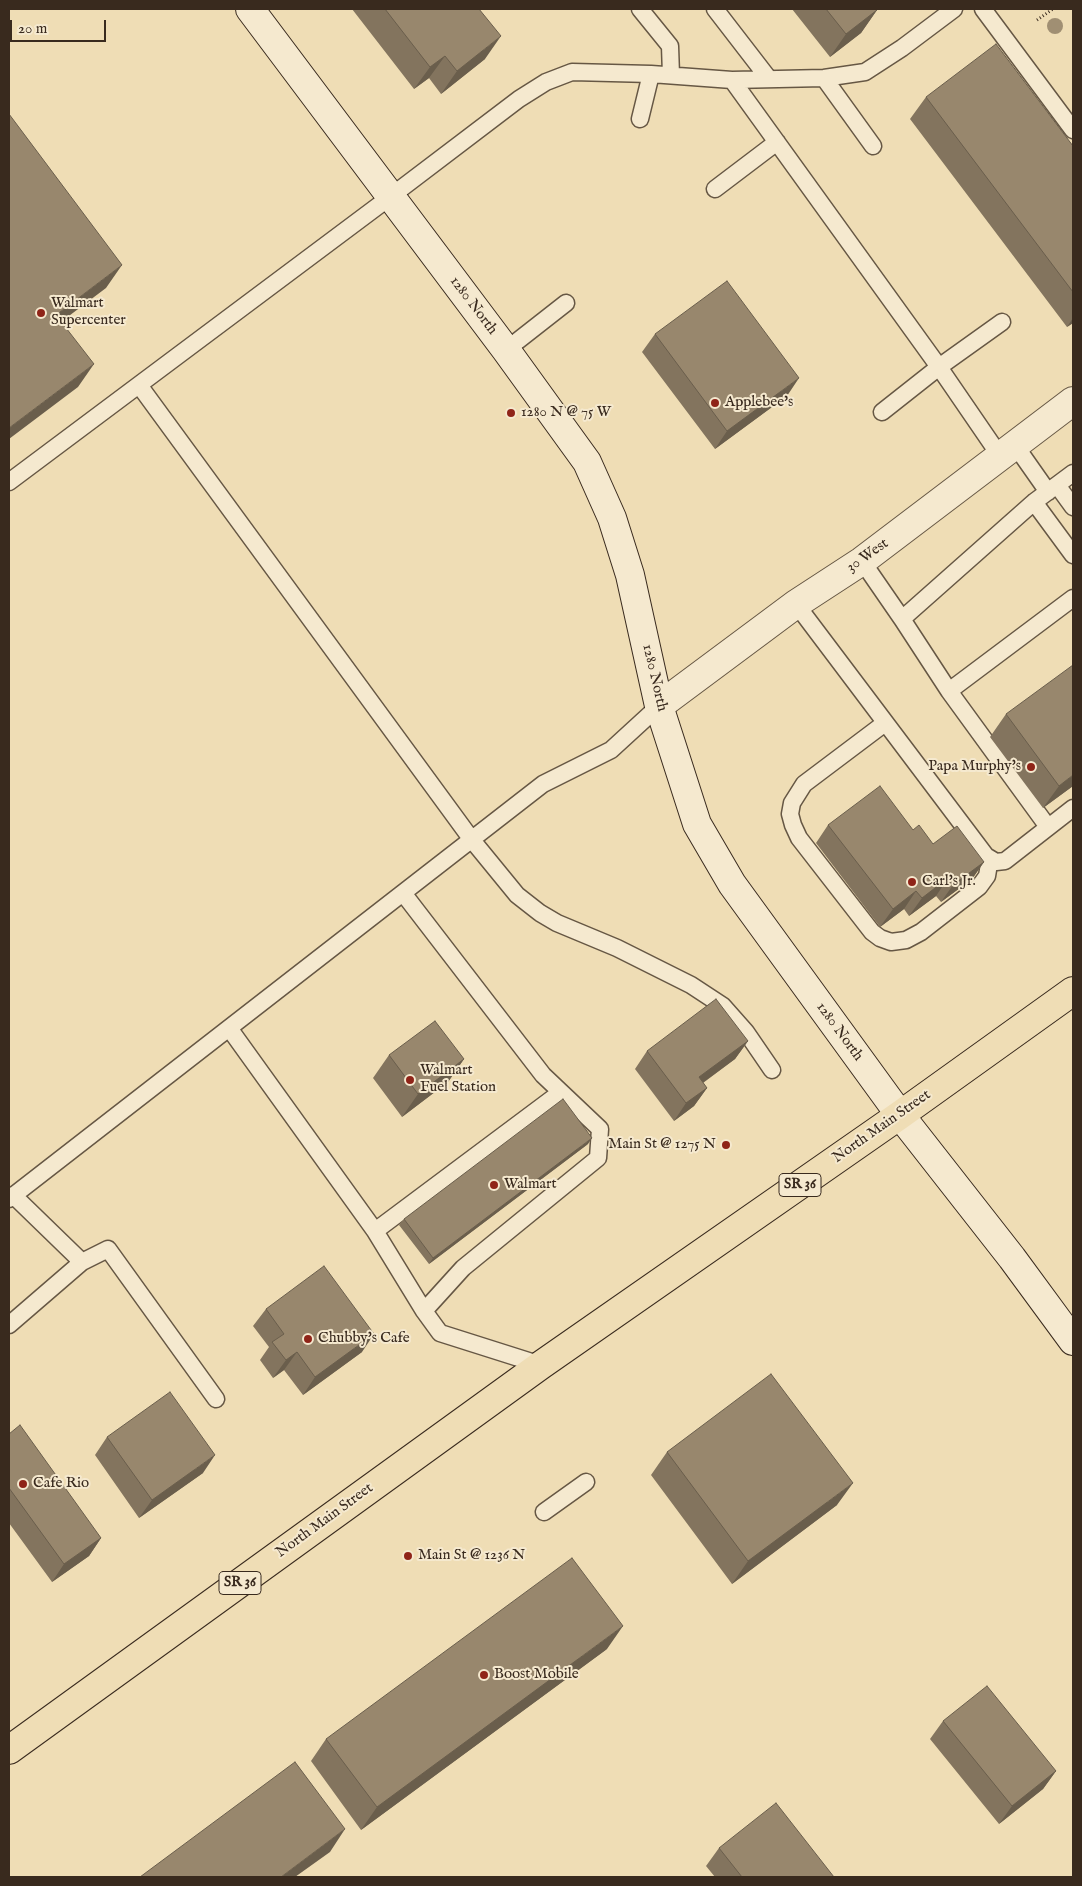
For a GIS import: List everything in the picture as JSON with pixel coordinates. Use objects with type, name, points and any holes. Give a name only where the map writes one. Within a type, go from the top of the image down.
[{"type":"highway","name":"North Main Street","points":[[11,1744],[541,1365],[900,1115],[1073,991]]},
{"type":"street","name":"1280 North","points":[[250,9],[506,350],[586,462],[612,518],[630,575],[659,706],[697,824],[732,884],[900,1115],[1012,1258],[1073,1341]]},
{"type":"street","name":"30 West","points":[[659,706],[796,604],[862,561],[1073,401]]},
{"type":"lane","points":[[640,9],[670,46],[671,75]]},
{"type":"lane","points":[[715,9],[769,79]]},
{"type":"lane","points":[[9,482],[519,99],[546,82],[572,72],[671,75],[732,80],[824,78],[865,72],[902,48],[954,9]]},
{"type":"lane","points":[[983,9],[1073,130]]},
{"type":"lane","points":[[640,119],[651,74]]},
{"type":"lane","points":[[824,78],[873,146]]},
{"type":"lane","points":[[732,80],[939,367],[1008,451],[1073,507]]},
{"type":"lane","points":[[715,190],[777,142]]},
{"type":"lane","points":[[506,350],[566,303]]},
{"type":"lane","points":[[882,412],[939,367],[1002,322]]},
{"type":"lane","points":[[139,385],[472,840],[517,895],[540,913],[557,923],[617,948],[691,984],[723,1006],[746,1032],[772,1070]]},
{"type":"lane","points":[[902,618],[1034,502],[1073,473]]},
{"type":"lane","points":[[1034,502],[1073,555]]},
{"type":"lane","points":[[862,561],[902,618],[949,691],[1048,827]]},
{"type":"lane","points":[[949,691],[1073,598]]},
{"type":"lane","points":[[796,604],[885,722],[986,856],[989,864],[987,876],[979,887],[921,932],[906,940],[891,942],[880,938],[872,932],[799,838],[790,814],[792,803],[804,784],[885,722]]},
{"type":"lane","points":[[82,1262],[11,1197],[543,784],[611,750],[659,706]]},
{"type":"lane","points":[[986,856],[996,862],[1005,861],[1073,808]]},
{"type":"lane","points":[[403,893],[544,1075],[600,1129],[598,1158],[463,1268],[424,1311]]},
{"type":"lane","points":[[229,1028],[375,1231],[424,1311],[440,1333],[541,1365]]},
{"type":"lane","points":[[375,1231],[561,1092]]},
{"type":"lane","points":[[9,1325],[82,1262],[108,1249],[216,1399]]},
{"type":"lane","points":[[544,1512],[586,1482]]},
{"type":"path","points":[[1037,20],[1053,9]]},
{"type":"building","points":[[385,9],[479,9],[501,36],[457,71],[445,56],[430,67]]},
{"type":"building","points":[[826,9],[876,9],[877,10],[846,34]]},
{"type":"building","points":[[996,44],[1073,146],[1073,292],[926,97]]},
{"type":"building","name":"Walmart Supercenter","points":[[9,114],[122,265],[56,315],[94,364],[9,428]]},
{"type":"building","points":[[727,281],[799,378],[727,431],[655,334]]},
{"type":"building","points":[[1073,665],[1073,775],[1059,786],[1006,714]]},
{"type":"building","points":[[880,786],[913,830],[919,825],[933,844],[957,826],[984,862],[953,885],[948,878],[922,898],[916,891],[893,909],[828,825]]},
{"type":"building","points":[[716,999],[748,1041],[699,1077],[707,1088],[686,1103],[647,1051]]},
{"type":"building","points":[[435,1021],[464,1059],[418,1094],[389,1055]]},
{"type":"building","name":"Walmart","points":[[563,1099],[592,1138],[433,1258],[404,1219]]},
{"type":"building","name":"Chubby's Cafe","points":[[324,1266],[374,1334],[315,1377],[297,1352],[286,1360],[272,1342],[284,1334],[266,1309]]},
{"type":"building","points":[[771,1374],[853,1483],[748,1561],[667,1452]]},
{"type":"building","points":[[170,1392],[215,1455],[152,1500],[107,1437]]},
{"type":"building","points":[[20,1425],[101,1538],[64,1564],[9,1488],[9,1434]]},
{"type":"building","points":[[572,1558],[623,1626],[377,1807],[326,1739]]},
{"type":"building","points":[[987,1686],[1056,1771],[1012,1806],[943,1721]]},
{"type":"building","points":[[295,1762],[345,1829],[281,1877],[140,1877]]},
{"type":"building","points":[[776,1803],[834,1877],[742,1877],[719,1848]]},
{"type":"place","name":"Walmart Supercenter","points":[[41,313]]},
{"type":"place","name":"Applebee's","points":[[715,403]]},
{"type":"place","name":"1280 N @ 75 W","points":[[511,413]]},
{"type":"place","name":"Papa Murphy's","points":[[1031,767]]},
{"type":"place","name":"Carl's Jr.","points":[[912,882]]},
{"type":"place","name":"Walmart Fuel Station","points":[[410,1080]]},
{"type":"place","name":"Main St @ 1275 N","points":[[726,1145]]},
{"type":"place","name":"Walmart","points":[[494,1185]]},
{"type":"place","name":"Chubby's Cafe","points":[[308,1339]]},
{"type":"place","name":"Cafe Rio","points":[[23,1484]]},
{"type":"place","name":"Main St @ 1236 N","points":[[408,1556]]},
{"type":"place","name":"Boost Mobile","points":[[484,1675]]}]
